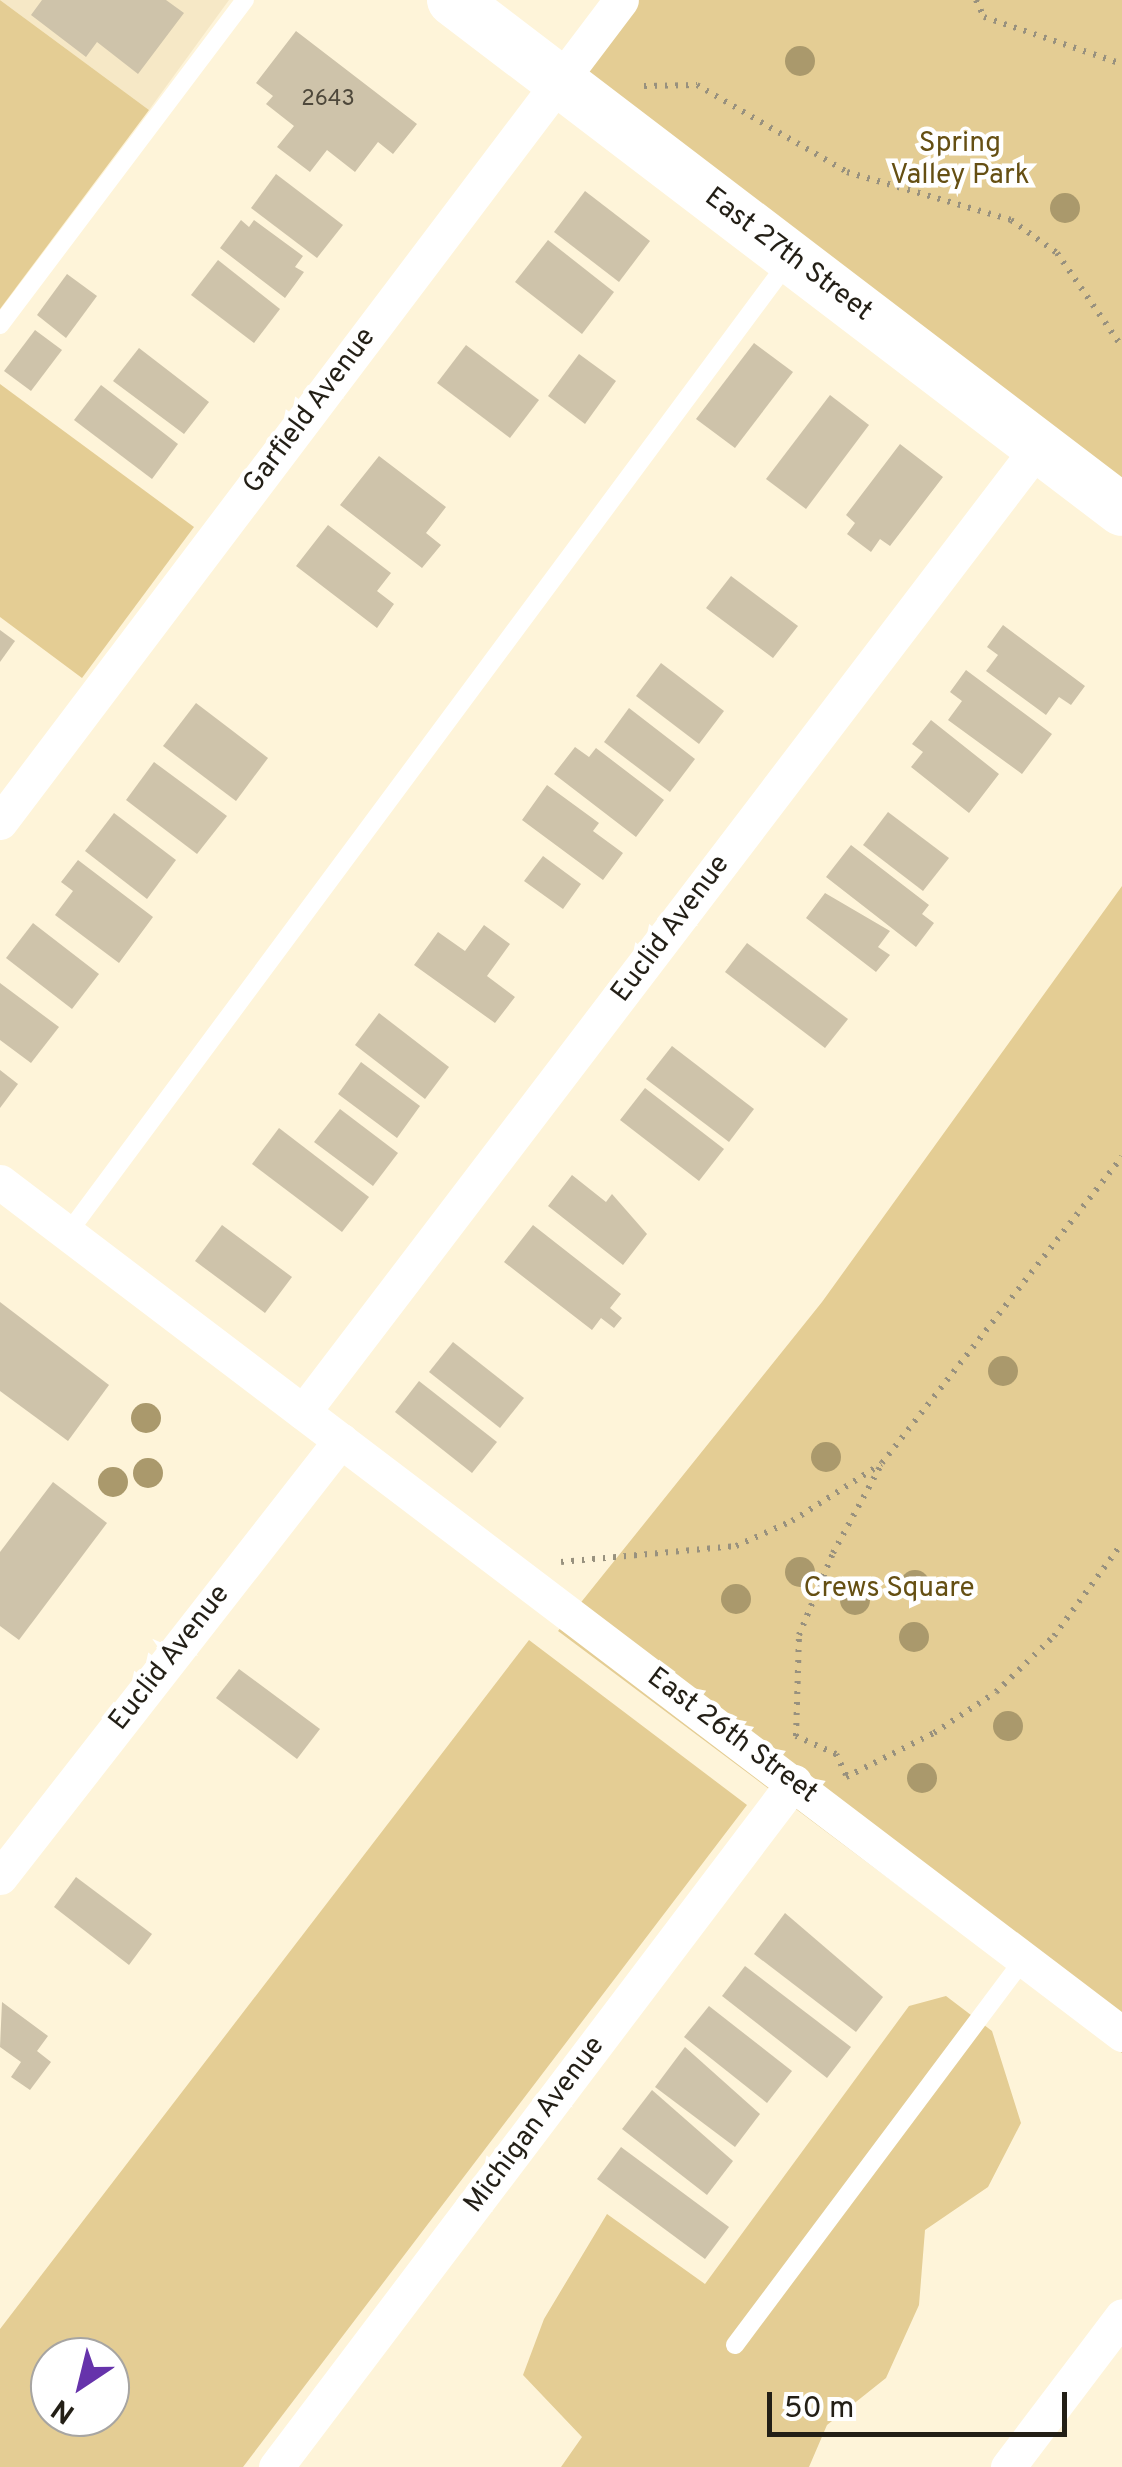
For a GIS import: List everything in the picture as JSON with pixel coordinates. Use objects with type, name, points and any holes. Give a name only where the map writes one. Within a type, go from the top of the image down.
[{"type":"main road","name":"East 27th Street","points":[[453,0],[1122,510]]},
{"type":"street","name":"Garfield Avenue","points":[[0,822],[621,0]]},
{"type":"street","name":"Euclid Avenue","points":[[303,1412],[1038,446]]},
{"type":"street","points":[[0,1182],[303,1412]]},
{"type":"street","name":"East 26th Street","points":[[303,1412],[1122,2034]]},
{"type":"street","name":"Euclid Avenue","points":[[0,1877],[341,1440]]},
{"type":"street","name":"Michigan Avenue","points":[[276,2467],[794,1782]]},
{"type":"street","points":[[1008,2467],[1122,2316]]},
{"type":"lane","points":[[0,325],[244,0]]},
{"type":"lane","points":[[68,1234],[791,258]]},
{"type":"lane","points":[[735,2345],[1024,1959]]},
{"type":"path","points":[[976,0],[984,17],[1122,64]]},
{"type":"path","points":[[627,88],[696,85],[846,172],[1012,220],[1057,253],[1122,347]]},
{"type":"path","points":[[847,1776],[836,1754],[796,1736],[800,1635],[833,1553],[882,1463],[1122,1157]]},
{"type":"path","points":[[552,1562],[736,1546],[792,1521],[882,1463]]},
{"type":"path","points":[[832,1788],[847,1776],[934,1733],[996,1692],[1054,1636],[1122,1543]]},
{"type":"shaded area","points":[[0,0],[229,0],[149,110]]},
{"type":"green space","points":[[0,0],[149,110],[0,309]]},
{"type":"green space","name":"Spring Valley Park","points":[[627,0],[1122,0],[1122,486],[573,68]]},
{"type":"green space","points":[[0,384],[194,527],[82,678],[0,617]]},
{"type":"green space","name":"Crews Square","points":[[1122,886],[1122,2053],[558,1631],[822,1302]]},
{"type":"green space","points":[[529,1640],[747,1805],[243,2467],[0,2467],[0,2329]]},
{"type":"green space","points":[[946,1996],[992,2031],[1021,2123],[988,2187],[925,2230],[919,2305],[886,2378],[827,2425],[809,2467],[561,2467],[582,2437],[523,2375],[544,2319],[607,2214],[705,2284],[909,2006]]},
{"type":"building","points":[[42,0],[166,0],[184,13],[138,74],[97,42],[86,57],[31,15]]},
{"type":"building","points":[[296,31],[417,124],[393,154],[378,142],[355,172],[327,150],[310,172],[277,147],[294,126],[266,104],[273,96],[256,83]]},
{"type":"building","points":[[276,174],[343,225],[317,258],[251,208]]},
{"type":"building","points":[[585,191],[650,241],[619,282],[554,232]]},
{"type":"building","points":[[241,220],[249,227],[254,220],[303,256],[295,267],[304,272],[285,298],[220,248]]},
{"type":"building","points":[[548,240],[614,292],[582,334],[515,282]]},
{"type":"building","points":[[218,260],[280,309],[254,343],[191,295]]},
{"type":"building","points":[[67,274],[97,296],[66,338],[37,315]]},
{"type":"building","points":[[35,330],[62,350],[31,391],[4,371]]},
{"type":"building","points":[[754,343],[793,372],[735,448],[696,419]]},
{"type":"building","points":[[466,345],[539,400],[510,438],[437,383]]},
{"type":"building","points":[[139,348],[209,402],[184,434],[113,381]]},
{"type":"building","points":[[579,354],[616,381],[585,424],[548,396]]},
{"type":"building","points":[[101,385],[178,444],[152,479],[74,420]]},
{"type":"building","points":[[830,395],[869,425],[806,509],[766,479]]},
{"type":"building","points":[[900,444],[943,477],[890,546],[880,539],[871,552],[847,534],[855,523],[846,515]]},
{"type":"building","points":[[379,456],[446,507],[426,533],[441,545],[422,568],[340,505]]},
{"type":"building","points":[[328,525],[391,573],[377,591],[394,604],[377,628],[296,566]]},
{"type":"building","points":[[731,576],[798,626],[773,658],[706,608]]},
{"type":"building","points":[[1003,625],[1085,686],[1071,705],[1059,697],[1046,715],[986,671],[998,655],[987,647]]},
{"type":"building","points":[[0,630],[15,641],[0,662]]},
{"type":"building","points":[[661,663],[724,711],[699,744],[636,696]]},
{"type":"building","points":[[966,670],[1052,734],[1022,774],[948,720],[962,701],[950,692]]},
{"type":"building","points":[[196,703],[268,758],[236,801],[163,746]]},
{"type":"building","points":[[629,708],[695,759],[670,792],[604,742]]},
{"type":"building","points":[[931,720],[999,774],[969,813],[911,767],[923,752],[912,744]]},
{"type":"building","points":[[575,747],[589,757],[596,748],[664,800],[636,837],[554,774]]},
{"type":"building","points":[[154,762],[227,816],[197,854],[126,800]]},
{"type":"building","points":[[547,785],[599,823],[593,831],[623,853],[603,880],[522,820]]},
{"type":"building","points":[[888,812],[949,858],[923,891],[863,845]]},
{"type":"building","points":[[114,813],[176,860],[147,899],[85,851]]},
{"type":"building","points":[[851,845],[929,905],[922,914],[934,923],[916,947],[826,877]]},
{"type":"building","points":[[543,856],[581,884],[563,909],[524,881]]},
{"type":"building","points":[[78,860],[153,917],[119,963],[55,915],[73,891],[61,882]]},
{"type":"building","points":[[825,893],[890,931],[878,947],[890,955],[876,972],[806,918]]},
{"type":"building","points":[[33,923],[99,974],[72,1009],[6,958]]},
{"type":"building","points":[[484,925],[510,944],[487,976],[515,997],[495,1023],[414,965],[438,932],[465,951]]},
{"type":"building","points":[[747,943],[848,1019],[825,1048],[725,972]]},
{"type":"building","points":[[0,983],[59,1027],[31,1063],[0,1040]]},
{"type":"building","points":[[379,1013],[449,1067],[425,1099],[355,1045]]},
{"type":"building","points":[[672,1046],[754,1109],[729,1142],[646,1079]]},
{"type":"building","points":[[361,1062],[420,1106],[397,1138],[338,1094]]},
{"type":"building","points":[[0,1070],[18,1084],[0,1108]]},
{"type":"building","points":[[645,1088],[724,1149],[699,1181],[620,1120]]},
{"type":"building","points":[[340,1109],[398,1153],[373,1186],[314,1142]]},
{"type":"building","points":[[279,1128],[369,1197],[342,1232],[252,1164]]},
{"type":"building","points":[[572,1175],[606,1202],[612,1194],[647,1234],[623,1265],[548,1206]]},
{"type":"building","points":[[222,1225],[292,1277],[265,1313],[195,1261]]},
{"type":"building","points":[[533,1225],[621,1294],[610,1308],[622,1318],[614,1328],[601,1318],[592,1330],[504,1262]]},
{"type":"building","points":[[0,1302],[109,1385],[68,1441],[0,1391]]},
{"type":"building","points":[[453,1342],[524,1398],[500,1428],[429,1372]]},
{"type":"building","points":[[419,1381],[497,1442],[472,1473],[395,1412]]},
{"type":"building","points":[[53,1482],[107,1523],[19,1640],[0,1626],[0,1552]]},
{"type":"building","points":[[239,1669],[320,1729],[297,1759],[216,1698]]},
{"type":"building","points":[[76,1877],[152,1934],[129,1965],[54,1907]]},
{"type":"building","points":[[785,1913],[883,1997],[856,2032],[754,1954]]},
{"type":"building","points":[[745,1966],[851,2047],[827,2078],[722,1996]]},
{"type":"building","points":[[2,2002],[48,2036],[37,2051],[51,2062],[30,2090],[11,2077],[21,2062],[0,2047]]},
{"type":"building","points":[[709,2006],[792,2071],[767,2103],[684,2037]]},
{"type":"building","points":[[685,2047],[760,2114],[735,2147],[655,2087]]},
{"type":"building","points":[[652,2090],[733,2161],[707,2195],[622,2129]]},
{"type":"building","points":[[621,2147],[729,2227],[705,2259],[597,2179]]}]
